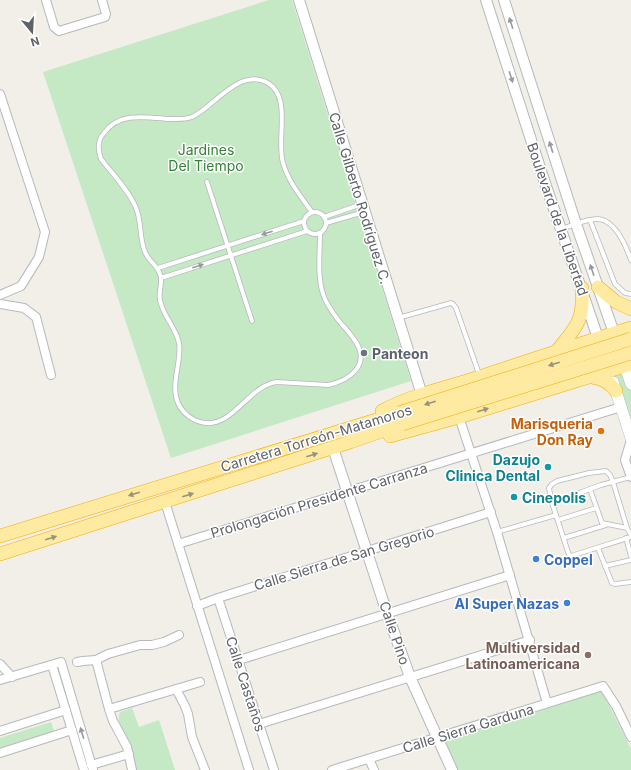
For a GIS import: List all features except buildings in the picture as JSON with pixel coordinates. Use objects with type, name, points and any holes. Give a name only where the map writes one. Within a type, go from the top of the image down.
[{"type":"highway","points":[[598,287],[616,302],[631,309]]},
{"type":"highway","points":[[561,350],[580,320],[582,311],[582,288]]},
{"type":"highway","points":[[359,425],[388,408],[631,328]]},
{"type":"highway","name":"Carretera Torreón-Matamoros","points":[[0,536],[359,425],[401,418],[631,339]]},
{"type":"highway","points":[[561,350],[575,354],[582,363],[588,378]]},
{"type":"highway","points":[[0,554],[334,448],[401,418],[631,353]]},
{"type":"highway","points":[[350,442],[392,436],[628,365]]},
{"type":"highway","points":[[588,378],[604,380],[616,391]]},
{"type":"highway","points":[[0,545],[11,543],[26,546]]},
{"type":"main road","name":"Boulevard de la Libertad","points":[[614,334],[628,365],[631,384]]},
{"type":"main road","name":"Boulevard de la Libertad","points":[[598,338],[631,439]]},
{"type":"street","points":[[46,0],[54,27],[56,30],[62,31],[105,17],[106,14],[102,0]]},
{"type":"street","name":"Calle Gilberto Rodríguez C.","points":[[299,0],[422,396]]},
{"type":"street","name":"Boulevard de la Libertad","points":[[486,0],[598,338]]},
{"type":"street","name":"Boulevard de la Libertad","points":[[504,0],[576,224],[614,334]]},
{"type":"street","points":[[0,94],[45,232],[39,257],[21,286],[0,295]]},
{"type":"street","points":[[0,304],[24,308],[36,317],[51,374]]},
{"type":"street","name":"Prolongación Presidente Carranza","points":[[178,544],[621,407]]},
{"type":"street","points":[[459,417],[491,512],[530,640],[547,703]]},
{"type":"street","points":[[631,439],[625,460],[631,477]]},
{"type":"street","name":"Calle Pino","points":[[334,448],[387,614],[410,677],[452,770]]},
{"type":"street","points":[[165,502],[248,770]]},
{"type":"street","name":"Calle Sierra de San Gregorio","points":[[197,606],[218,598],[491,512]]},
{"type":"street","points":[[239,660],[510,575]]},
{"type":"street","name":"Calle Castaños","points":[[218,598],[274,770]]},
{"type":"street","points":[[77,662],[96,660],[108,654],[140,645],[152,645],[164,642],[179,635]]},
{"type":"street","points":[[259,724],[530,640]]},
{"type":"street","points":[[96,660],[109,709],[129,754],[132,770]]},
{"type":"street","points":[[0,664],[12,677]]},
{"type":"street","points":[[56,664],[69,689],[92,767],[129,754]]},
{"type":"street","points":[[0,680],[56,664]]},
{"type":"street","points":[[56,664],[60,692],[84,770]]},
{"type":"street","points":[[109,709],[200,682]]},
{"type":"street","name":"Calle Sierra Garduna","points":[[332,770],[604,686],[630,732]]},
{"type":"street","points":[[60,692],[69,689]]},
{"type":"street","points":[[176,689],[188,714],[192,737],[205,770]]},
{"type":"street","points":[[0,731],[66,710]]},
{"type":"street","points":[[0,753],[72,730]]},
{"type":"street","points":[[79,754],[87,752]]},
{"type":"street","points":[[369,759],[374,770]]},
{"type":"lane","points":[[312,212],[292,184],[283,164],[280,142],[282,110],[280,100],[273,87],[260,80],[253,80],[235,85],[196,115],[186,119],[129,117],[112,124],[101,136],[98,151],[101,158],[136,207],[144,249],[149,260],[158,268],[161,278],[158,296],[161,306],[179,342],[176,388],[178,402],[183,411],[189,417],[207,423],[213,422],[226,417],[262,386],[271,382],[328,385],[335,384],[348,378],[357,369],[360,356],[356,341],[335,315],[323,294],[319,268],[320,233],[325,227],[326,223],[324,216]]},
{"type":"lane","points":[[207,182],[252,321]]},
{"type":"lane","points":[[158,268],[304,221],[312,212],[317,212],[324,216],[363,208]]},
{"type":"lane","points":[[326,223],[363,208]]},
{"type":"lane","points":[[561,229],[590,220],[599,219],[607,222],[620,235],[631,260]]},
{"type":"lane","points":[[590,220],[615,284],[625,293],[631,294]]},
{"type":"lane","points":[[304,221],[307,231],[313,234],[320,233]]},
{"type":"lane","points":[[161,278],[307,231]]},
{"type":"lane","points":[[398,318],[451,303],[453,304],[456,308],[480,377]]},
{"type":"lane","points":[[629,537],[598,548],[571,556],[569,555],[552,503],[549,488],[557,481],[589,473],[606,471],[610,475],[613,482],[627,528],[629,537],[631,556]]},
{"type":"lane","points":[[552,503],[590,489],[631,477]]},
{"type":"lane","points":[[590,489],[600,520],[606,525]]},
{"type":"lane","points":[[558,520],[596,508]]},
{"type":"lane","points":[[497,532],[556,515]]},
{"type":"lane","points":[[564,538],[606,525],[613,524],[627,528]]},
{"type":"lane","points":[[598,548],[610,581],[613,584],[631,582]]},
{"type":"lane","points":[[605,566],[631,560]]},
{"type":"green space","name":"Jardines Del Tiempo","points":[[269,0],[292,0],[411,381],[171,458],[43,72]]},
{"type":"green space","points":[[622,369],[631,391],[631,430],[613,373]]},
{"type":"green space","points":[[602,691],[631,749],[631,770],[456,770],[442,742]]},
{"type":"green space","points":[[132,708],[139,727],[159,720],[175,770],[136,770],[130,746],[119,721],[120,712]]},
{"type":"green space","points":[[51,722],[55,734],[0,750],[0,738]]},
{"type":"place","name":"Panteon","points":[[364,353]]},
{"type":"place","name":"Marisqueria Don Ray","points":[[601,431]]},
{"type":"place","name":"Dazujo Clinica Dental","points":[[548,467]]},
{"type":"place","name":"Cinepolis","points":[[514,497]]},
{"type":"place","name":"Coppel","points":[[536,559]]},
{"type":"place","name":"Al Super Nazas","points":[[567,603]]},
{"type":"place","name":"Multiversidad Latinoamericana","points":[[588,655]]}]
